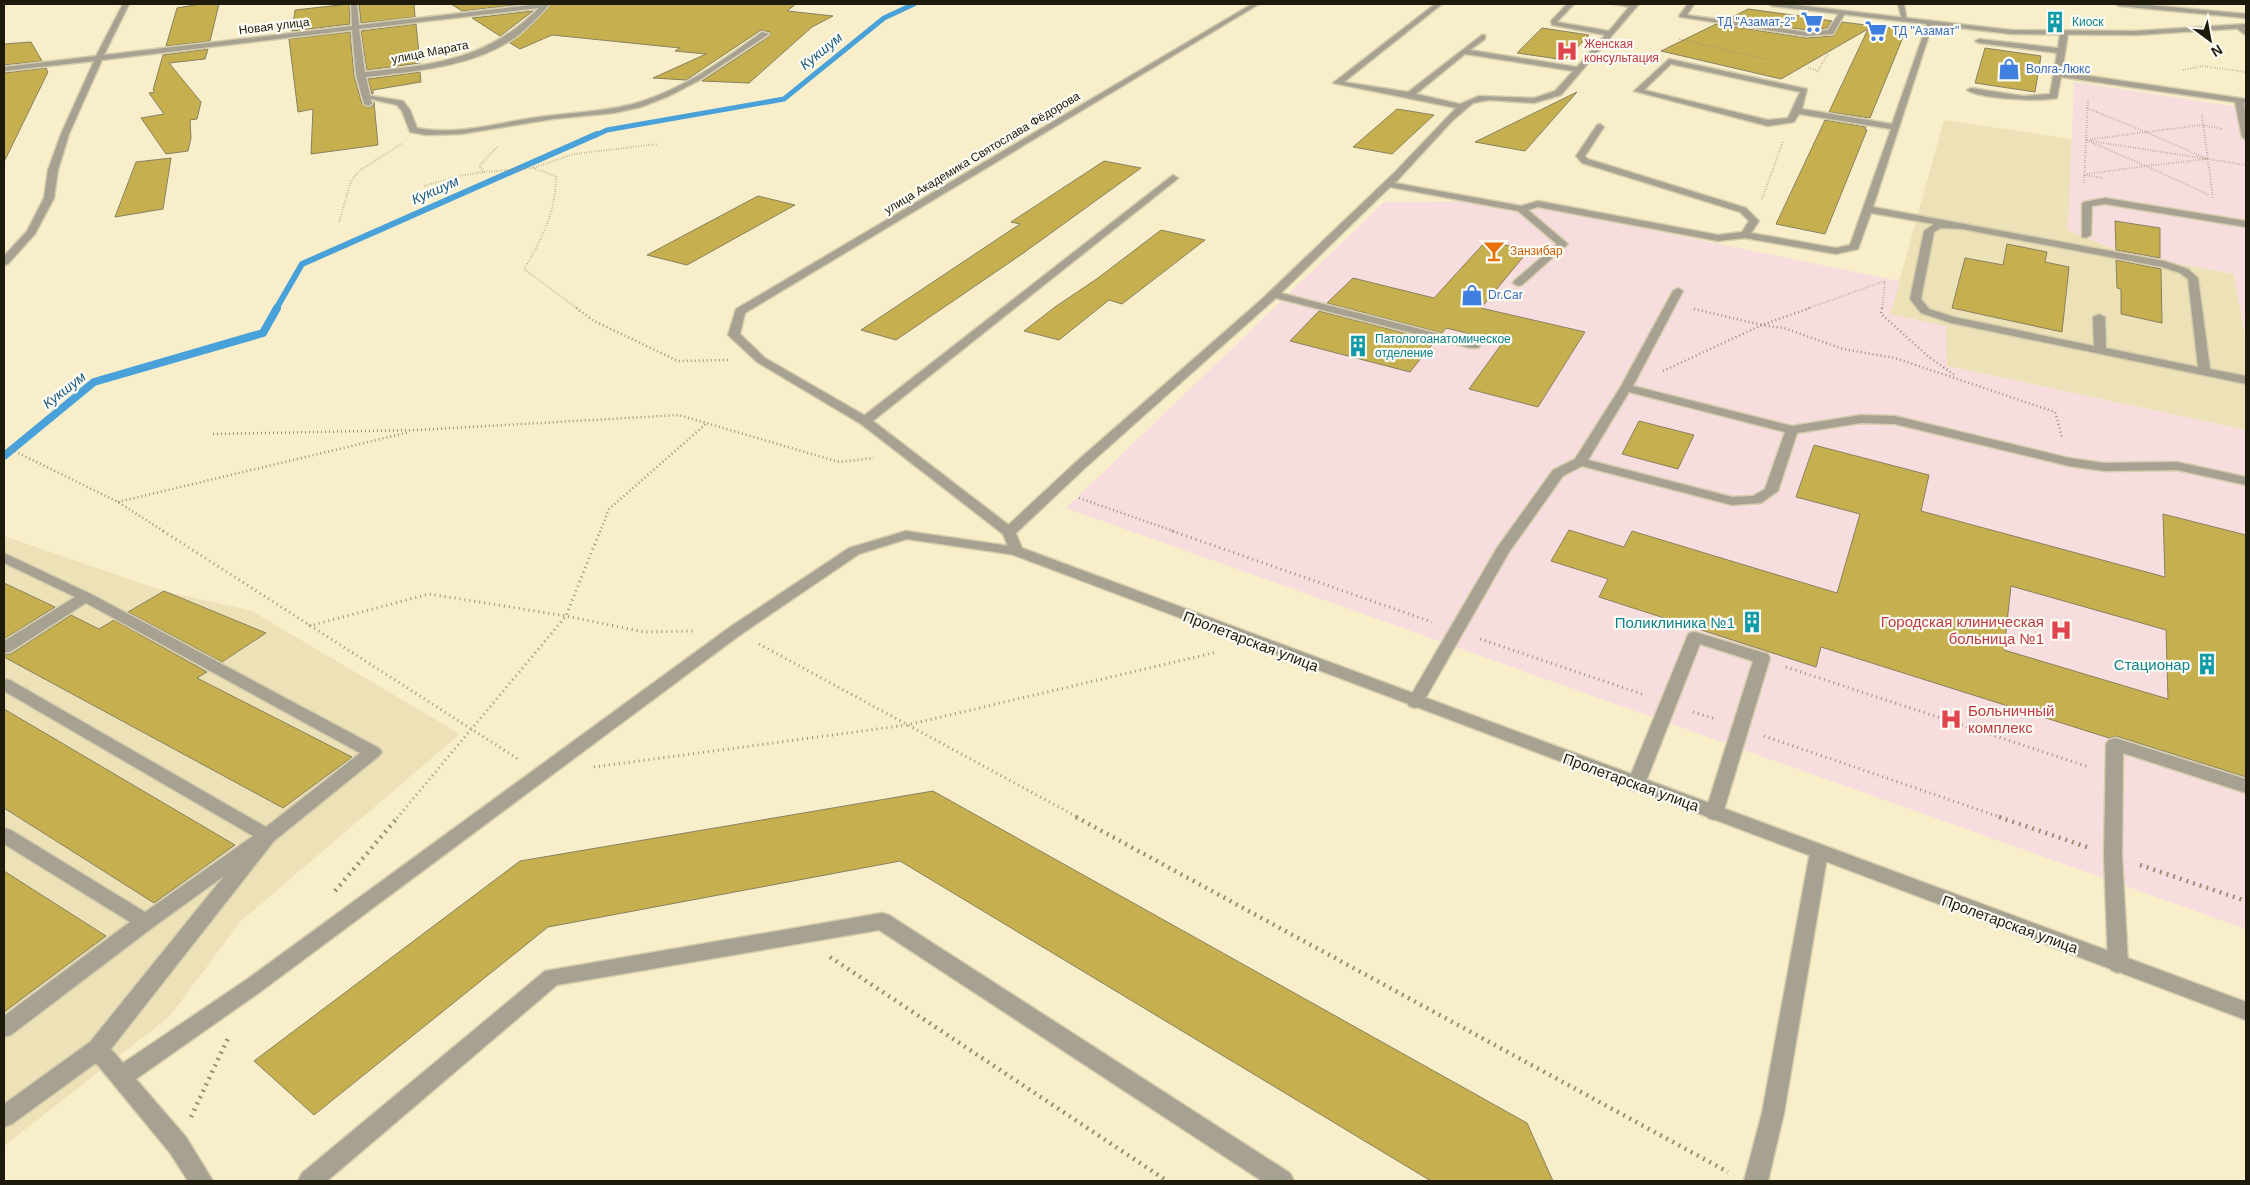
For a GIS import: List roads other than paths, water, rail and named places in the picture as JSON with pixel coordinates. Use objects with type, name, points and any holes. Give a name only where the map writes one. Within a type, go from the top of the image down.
[{"type":"street","points":[[4,262],[31,232],[49,198],[53,170],[65,134],[99,58],[126,4]]},
{"type":"street","points":[[354,4],[354,28],[360,75],[367,100],[400,103],[406,110],[413,130],[422,133],[453,132],[647,103],[706,75],[765,34]]},
{"type":"street","name":"Новая улица","points":[[4,69],[546,4]]},
{"type":"street","name":"улица Марата","points":[[360,75],[412,69],[476,55],[510,39],[546,4]]},
{"type":"street","name":"улица Академика Святослава Фёдорова","points":[[866,421],[761,360],[734,335],[740,311],[1256,4]]},
{"type":"street","points":[[1439,4],[1336,83],[1410,95],[1463,107]]},
{"type":"street","points":[[1571,4],[1553,22],[1554,24],[1609,33]]},
{"type":"street","points":[[1617,4],[1635,5]]},
{"type":"street","points":[[1691,4],[1682,16],[1806,34],[1830,32],[1842,13]]},
{"type":"street","points":[[1772,4],[2010,32],[2064,34],[2136,33],[2246,26]]},
{"type":"street","points":[[1901,4],[1905,20]]},
{"type":"street","points":[[2119,4],[2246,16]]},
{"type":"street","points":[[2186,4],[2192,11]]},
{"type":"street","points":[[1009,532],[1053,489],[1274,294],[1388,184],[1463,107],[1476,98],[1529,102],[1542,100],[1558,92],[1635,5]]},
{"type":"street","points":[[1521,210],[1538,204],[1718,238],[1745,235],[1836,252],[1854,247],[1931,24]]},
{"type":"street","points":[[2237,26],[2246,33]]},
{"type":"street","points":[[1970,90],[2045,98],[2054,96],[2064,34]]},
{"type":"street","points":[[1410,95],[1482,37]]},
{"type":"street","points":[[1979,41],[2061,51]]},
{"type":"street","points":[[1465,52],[1578,69]]},
{"type":"street","points":[[1669,60],[1804,91],[1797,111],[1791,120],[1768,123],[1638,91],[1669,60]]},
{"type":"street","points":[[2058,74],[2242,101],[2246,135]]},
{"type":"street","points":[[1797,111],[1896,127]]},
{"type":"street","points":[[1600,126],[1580,156],[1585,161],[1743,210],[1754,221],[1745,235]]},
{"type":"street","points":[[1016,552],[1009,532],[866,421],[1173,178]]},
{"type":"street","points":[[1388,184],[1521,210],[1563,244],[1518,283]]},
{"type":"street","points":[[2086,236],[2086,204],[2095,201],[2105,201],[2246,224]]},
{"type":"street","points":[[1867,209],[2164,264],[2184,271],[2193,278],[2204,371]]},
{"type":"street","points":[[1950,224],[1939,225],[1928,231],[1915,299],[1925,311],[1951,320],[2246,380]]},
{"type":"street","points":[[1415,702],[1502,551],[1558,472],[1580,462],[1626,388],[1678,291]]},
{"type":"street","points":[[1274,294],[1474,346]]},
{"type":"street","points":[[2099,317],[2100,350]]},
{"type":"street","points":[[1626,388],[1792,430],[1861,419],[1895,420],[2069,462],[2104,467],[2177,466],[2246,481]]},
{"type":"street","points":[[1580,462],[1732,500],[1756,500],[1771,491],[1792,430]]},
{"type":"street","name":"Пролетарская улица","points":[[121,1076],[253,986],[735,631],[854,551],[906,535],[1016,552],[2246,1012]]},
{"type":"street","points":[[4,558],[86,597],[373,752],[267,836],[145,922],[4,1028]]},
{"type":"street","points":[[4,648],[86,597]]},
{"type":"street","points":[[1636,784],[1695,637],[1762,658],[1714,813]]},
{"type":"street","points":[[4,684],[267,836]]},
{"type":"street","points":[[2118,964],[2113,856],[2116,776],[2115,744],[2246,786]]},
{"type":"street","points":[[4,835],[145,922]]},
{"type":"street","points":[[4,1117],[98,1049],[267,836]]},
{"type":"street","points":[[1746,1179],[1773,1113],[1819,852]]},
{"type":"street","points":[[310,1181],[552,977],[882,921],[1282,1181]]},
{"type":"street","points":[[98,1049],[178,1145],[201,1181]]},
{"type":"waterway","name":"Кукшум","points":[[594,136],[607,130],[784,99],[884,18],[914,4]]},
{"type":"waterway","name":"Кукшум","points":[[276,309],[302,264],[597,134]]},
{"type":"waterway","name":"Кукшум","points":[[4,456],[94,382],[263,333],[277,308]]},
{"type":"place","name":"ТД \"Азамат-2\"","points":[[1812,22]]},
{"type":"place","name":"Киоск","points":[[2055,22]]},
{"type":"place","name":"ТД \"Азамат\"","points":[[1876,31]]},
{"type":"place","name":"Женская консультация","points":[[1567,51]]},
{"type":"place","name":"Волга-Люкс","points":[[2009,69]]},
{"type":"place","name":"Занзибар","points":[[1494,251]]},
{"type":"place","name":"Dr.Car","points":[[1472,295]]},
{"type":"place","name":"Патологоанатомическое отделение","points":[[1358,346]]},
{"type":"place","name":"Поликлиника №1","points":[[1752,622]]},
{"type":"place","name":"Городская клиническая больница №1","points":[[2061,630]]},
{"type":"place","name":"Стационар","points":[[2207,664]]},
{"type":"place","name":"Больничный комплекс","points":[[1951,719]]}]
